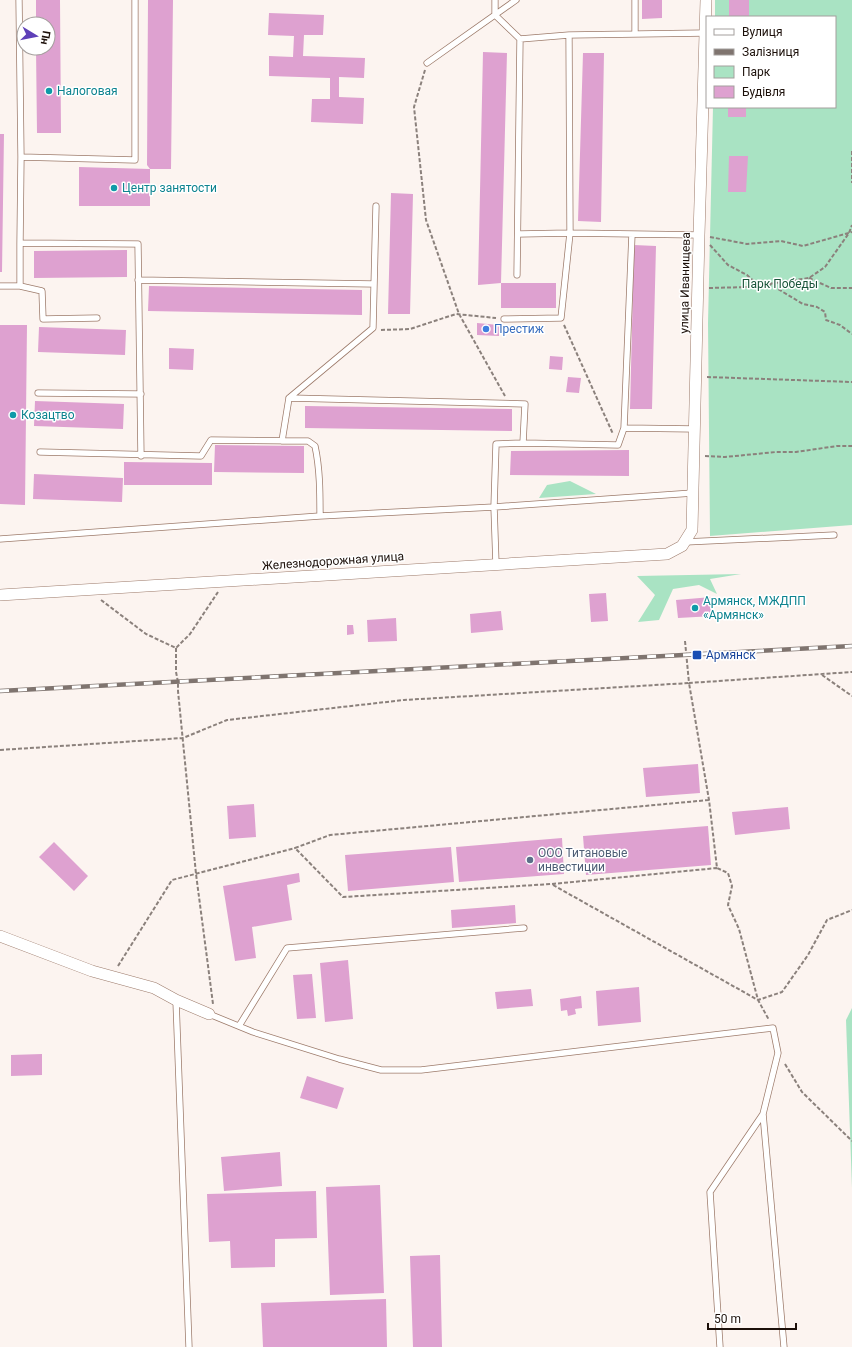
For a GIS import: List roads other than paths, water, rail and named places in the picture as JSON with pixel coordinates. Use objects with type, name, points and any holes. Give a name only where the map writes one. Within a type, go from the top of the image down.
[{"type":"street","name":"улица Иванищева","points":[[685,542],[692,530],[706,0]]},
{"type":"street","name":"Железнодорожная улица","points":[[0,595],[667,554],[682,546],[685,542]]},
{"type":"street","points":[[0,936],[92,971],[154,988],[176,1000],[212,1015]]},
{"type":"lane","points":[[18,0],[21,157],[20,286]]},
{"type":"lane","points":[[21,157],[134,160],[135,0]]},
{"type":"lane","points":[[495,0],[495,15],[520,39],[519,234],[517,275]]},
{"type":"lane","points":[[427,63],[516,0]]},
{"type":"lane","points":[[635,0],[635,33]]},
{"type":"lane","points":[[520,39],[568,35],[706,33]]},
{"type":"lane","points":[[504,319],[561,318],[570,233],[568,35]]},
{"type":"lane","points":[[282,440],[289,398],[373,328],[376,206]]},
{"type":"lane","points":[[519,234],[570,233],[699,235]]},
{"type":"lane","points":[[496,564],[494,506],[496,444],[523,443],[618,445],[624,428],[632,234]]},
{"type":"lane","points":[[20,243],[138,244],[141,456]]},
{"type":"lane","points":[[138,280],[374,284]]},
{"type":"lane","points":[[0,286],[20,286],[42,292],[43,319],[96,318]]},
{"type":"lane","points":[[38,392],[141,394]]},
{"type":"lane","points":[[289,398],[524,404],[523,443]]},
{"type":"lane","points":[[624,428],[695,429]]},
{"type":"lane","points":[[40,452],[141,456],[201,456],[211,440],[308,441],[315,446],[320,494],[320,516]]},
{"type":"lane","points":[[0,540],[320,516],[693,493]]},
{"type":"lane","points":[[685,542],[834,535]]},
{"type":"lane","points":[[239,1026],[287,948],[524,928]]},
{"type":"lane","points":[[176,1000],[189,1347]]},
{"type":"lane","points":[[212,1015],[253,1032],[381,1070],[421,1070],[773,1028],[778,1053],[763,1114],[784,1347]]},
{"type":"lane","points":[[720,1347],[710,1192],[763,1114]]},
{"type":"railway","points":[[0,691],[852,646]]},
{"type":"place","name":"Налоговая","points":[[49,91]]},
{"type":"place","name":"Центр занятости","points":[[114,188]]},
{"type":"place","name":"Престиж","points":[[486,329]]},
{"type":"place","name":"Козацтво","points":[[13,415]]},
{"type":"place","name":"Армянск, МЖДПП «Армянск»","points":[[695,608]]},
{"type":"place","name":"Армянск","points":[[697,655]]},
{"type":"place","name":"ООО Титановые инвестиции","points":[[530,860]]},
{"type":"park label","name":"Парк Победы","points":[[780,284]]}]
